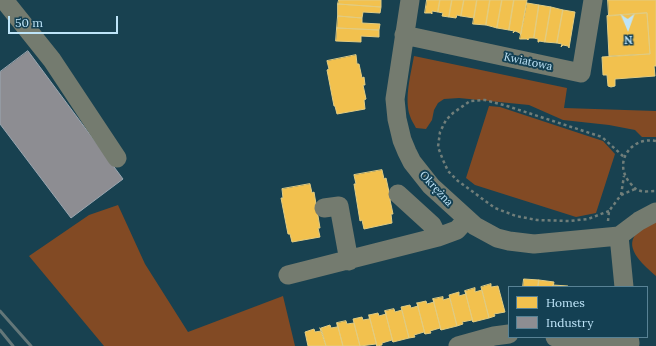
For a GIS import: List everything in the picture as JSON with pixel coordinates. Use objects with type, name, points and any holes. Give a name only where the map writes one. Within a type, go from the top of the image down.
[{"type":"street","points":[[4,0],[52,60],[117,158]]},
{"type":"street","name":"Okrężna","points":[[410,0],[395,99],[397,119],[402,140],[412,162],[423,178],[466,220],[497,238],[534,244],[613,231]]},
{"type":"street","name":"Kwiatowa","points":[[404,35],[580,73],[593,0]]},
{"type":"street","points":[[398,194],[432,225],[438,237]]},
{"type":"street","points":[[324,208],[339,206],[350,261]]},
{"type":"street","points":[[624,286],[613,231],[639,221],[656,212]]},
{"type":"street","points":[[288,275],[350,261],[438,237],[457,230],[466,220]]},
{"type":"street","points":[[458,346],[494,336],[508,334]]},
{"type":"street","points":[[567,338],[630,343],[630,338]]},
{"type":"path","points":[[624,157],[602,137],[484,100],[470,102],[446,120],[440,132],[438,147],[448,171],[458,181],[496,208],[516,216],[537,220],[569,221],[588,219],[609,211],[621,195],[624,176],[624,157],[629,148],[646,140],[656,141]]},
{"type":"path","points":[[624,176],[635,189],[645,192],[656,191]]},
{"type":"path","points":[[621,195],[635,189]]},
{"type":"path","points":[[609,211],[613,231]]},
{"type":"shaded area","points":[[414,56],[567,88],[564,108],[656,111],[656,137],[642,137],[635,130],[609,125],[563,120],[529,105],[459,98],[444,99],[438,103],[434,110],[432,120],[426,129],[416,128],[410,118],[408,109],[408,94]]},
{"type":"shaded area","points":[[489,106],[500,107],[603,141],[615,154],[596,213],[576,217],[475,185],[466,178]]},
{"type":"shaded area","points":[[118,205],[145,264],[188,332],[283,296],[295,346],[104,346],[29,256],[89,215]]},
{"type":"shaded area","points":[[656,219],[656,276],[637,257],[632,246],[636,234]]},
{"type":"building: Homes","points":[[339,0],[381,0],[381,7],[338,4]]},
{"type":"building: Homes","points":[[427,0],[440,0],[438,12],[432,11],[432,14],[425,13]]},
{"type":"building: Homes","points":[[440,0],[452,0],[449,17],[442,16],[443,13],[438,12]]},
{"type":"building: Homes","points":[[452,0],[464,0],[461,16],[457,15],[456,18],[449,17]]},
{"type":"building: Homes","points":[[464,0],[477,0],[474,18],[461,16]]},
{"type":"building: Homes","points":[[477,0],[490,0],[486,25],[473,24]]},
{"type":"building: Homes","points":[[490,0],[502,0],[497,28],[486,25]]},
{"type":"building: Homes","points":[[502,0],[514,0],[509,30],[497,28]]},
{"type":"building: Homes","points":[[514,0],[527,0],[521,34],[515,31],[513,33],[514,31],[509,30]]},
{"type":"building: Homes","points":[[608,0],[656,0],[655,76],[615,79],[615,86],[608,86],[607,75],[603,75],[602,57],[650,54],[647,13],[609,16]]},
{"type":"building: Homes","points":[[527,3],[539,5],[534,38],[529,38],[528,40],[520,39]]},
{"type":"building: Homes","points":[[338,4],[381,7],[380,13],[363,12],[362,18],[338,16]]},
{"type":"building: Homes","points":[[539,5],[551,7],[545,42],[538,42],[538,39],[534,38]]},
{"type":"building: Homes","points":[[551,7],[563,10],[557,43],[545,42]]},
{"type":"building: Homes","points":[[563,10],[575,12],[569,48],[568,46],[563,45],[561,47],[562,44],[557,43]]},
{"type":"building: Homes","points":[[647,13],[650,54],[609,56],[607,16]]},
{"type":"building: Homes","points":[[338,16],[362,18],[362,23],[380,24],[379,30],[337,28]]},
{"type":"building: Homes","points":[[337,28],[379,30],[379,37],[361,36],[361,42],[336,41]]},
{"type":"building: Homes","points":[[356,55],[357,64],[359,64],[362,78],[364,77],[365,85],[363,85],[366,99],[364,100],[365,109],[337,114],[327,70],[329,69],[327,61]]},
{"type":"building: Homes","points":[[382,170],[384,179],[386,178],[389,192],[391,191],[392,199],[390,200],[393,214],[391,214],[392,223],[364,229],[362,220],[360,221],[354,175]]},
{"type":"building: Homes","points":[[310,184],[312,193],[314,192],[320,237],[292,242],[290,234],[288,234],[281,198],[283,198],[282,189]]},
{"type":"building: Homes","points":[[524,279],[539,280],[538,286],[523,286]]},
{"type":"building: Homes","points":[[539,280],[554,282],[553,286],[538,286]]},
{"type":"building: Homes","points":[[491,284],[491,287],[498,286],[505,312],[494,314],[495,316],[489,318],[481,287]]},
{"type":"building: Homes","points":[[475,288],[475,292],[482,290],[489,318],[473,322],[465,291]]},
{"type":"building: Homes","points":[[459,292],[459,296],[466,294],[473,322],[472,320],[462,322],[463,324],[457,326],[449,295]]},
{"type":"building: Homes","points":[[443,297],[443,300],[450,298],[457,326],[441,330],[433,299]]},
{"type":"building: Homes","points":[[426,301],[427,304],[434,302],[441,330],[440,328],[430,331],[431,333],[425,334],[417,303]]},
{"type":"building: Homes","points":[[410,305],[411,308],[418,306],[425,334],[424,332],[414,335],[415,337],[409,338],[401,307]]},
{"type":"building: Homes","points":[[394,309],[395,312],[402,310],[409,338],[393,342],[385,311]]},
{"type":"building: Homes","points":[[378,313],[379,316],[386,314],[393,342],[392,340],[377,346],[369,315]]},
{"type":"building: Homes","points":[[369,315],[377,346],[376,344],[360,346],[353,319],[362,317],[363,320],[369,319]]},
{"type":"building: Homes","points":[[346,321],[347,324],[354,323],[360,346],[343,346],[337,323]]},
{"type":"building: Homes","points":[[337,323],[343,346],[326,346],[321,328],[330,325],[331,328],[337,327]]},
{"type":"building: Homes","points":[[314,329],[315,332],[321,331],[326,346],[308,346],[305,332]]},
{"type":"building: Industry","points":[[28,51],[123,179],[71,218],[0,124],[0,72]]},
{"type":"railway","points":[[0,311],[31,346]]},
{"type":"railway","points":[[0,330],[13,346]]}]
